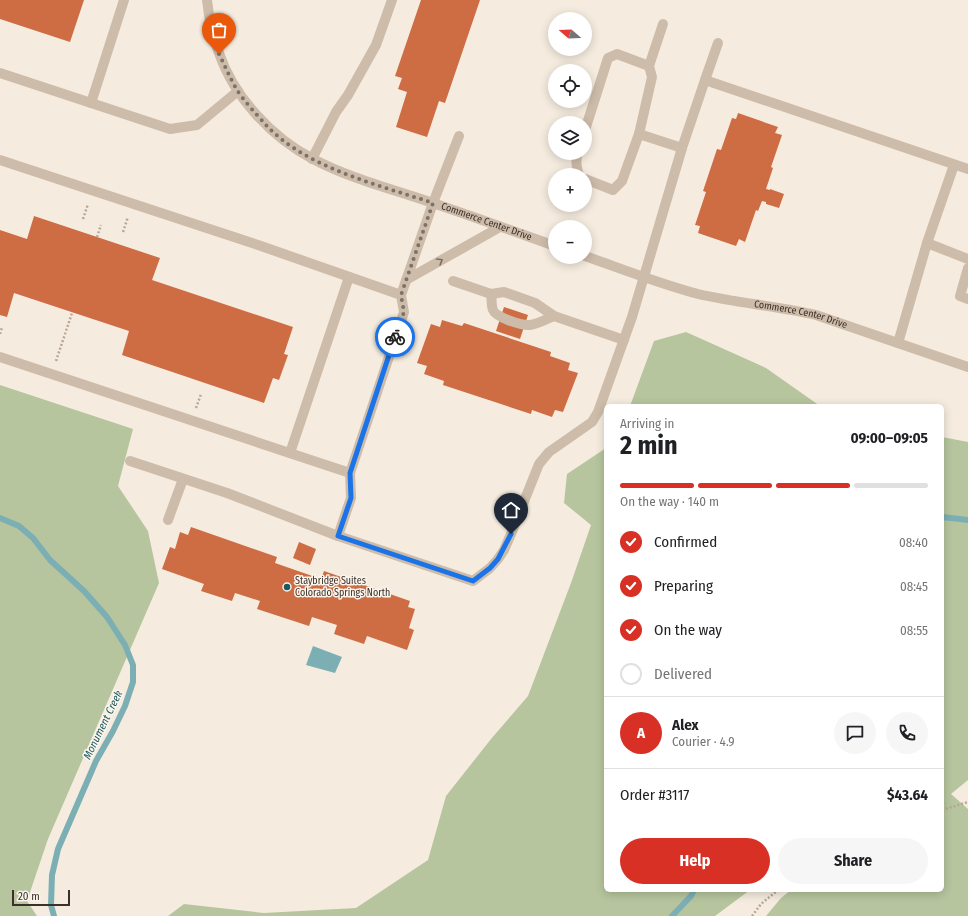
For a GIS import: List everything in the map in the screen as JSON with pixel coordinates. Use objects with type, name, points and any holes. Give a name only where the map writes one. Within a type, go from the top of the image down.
[{"type":"street","points":[[91,103],[124,0]]},
{"type":"street","name":"Commerce Center Drive","points":[[207,0],[208,17],[212,34],[219,54],[238,91],[267,126],[282,140],[312,159],[353,176],[548,244]]},
{"type":"street","points":[[312,159],[336,112],[348,95],[376,45],[392,0]]},
{"type":"street","points":[[592,182],[613,190],[622,181],[638,134],[652,77],[649,66],[663,24]]},
{"type":"street","points":[[130,461],[227,493],[338,536],[473,581],[490,568],[504,550],[540,464],[544,458],[549,452],[592,422],[596,417],[624,340],[682,148],[718,43]]},
{"type":"street","points":[[589,116],[608,58],[617,54],[649,66]]},
{"type":"street","points":[[0,72],[170,129],[197,125],[238,91]]},
{"type":"street","points":[[705,80],[968,169]]},
{"type":"street","points":[[638,134],[682,148]]},
{"type":"street","points":[[338,536],[351,498],[350,473],[404,312],[401,295],[433,203],[459,136]]},
{"type":"street","points":[[0,160],[260,246],[401,295]]},
{"type":"street","points":[[898,343],[927,243],[954,165]]},
{"type":"street","points":[[406,280],[500,227]]},
{"type":"street","points":[[927,243],[968,259]]},
{"type":"street","name":"Commerce Center Drive","points":[[592,258],[681,289],[716,298],[789,309],[816,315],[968,366]]},
{"type":"street","points":[[968,268],[960,296],[968,299]]},
{"type":"street","points":[[290,453],[349,277]]},
{"type":"street","points":[[453,281],[491,294],[504,292],[534,303],[554,316],[624,340]]},
{"type":"street","points":[[491,294],[492,310],[497,315],[502,317],[527,325],[532,325],[554,316]]},
{"type":"street","points":[[0,357],[350,473]]},
{"type":"street","points":[[168,520],[183,479]]},
{"type":"path","points":[[97,237],[101,225]]},
{"type":"path","points":[[61,347],[72,313]]},
{"type":"path","points":[[0,334],[2,327]]},
{"type":"path","points":[[944,809],[968,802]]},
{"type":"path","points":[[752,916],[761,904],[776,892]]},
{"type":"green space","points":[[686,332],[766,368],[817,404],[631,404],[654,341]]},
{"type":"green space","points":[[0,385],[133,429],[118,486],[148,531],[159,583],[48,839],[27,901],[37,916],[0,916]]},
{"type":"green space","points":[[944,437],[968,442],[968,780],[951,794],[968,809],[968,916],[766,916],[781,898],[788,892],[944,892]]},
{"type":"green space","points":[[604,449],[604,892],[747,892],[715,916],[168,916],[184,904],[264,913],[356,908],[428,860],[446,796],[491,739],[528,696],[571,583],[591,525],[564,503],[567,474]]},
{"type":"water","points":[[313,646],[342,657],[335,673],[306,665]]},
{"type":"building","points":[[0,0],[84,0],[70,42],[0,19]]},
{"type":"building","points":[[421,0],[480,0],[445,103],[439,101],[427,137],[396,127],[407,92],[398,89],[402,78],[395,76]]},
{"type":"building","points":[[738,113],[778,127],[775,133],[782,135],[771,167],[773,168],[766,189],[784,194],[779,208],[766,204],[766,202],[762,201],[758,211],[756,210],[745,242],[739,239],[736,246],[698,233],[700,226],[695,225],[706,192],[703,191],[717,149],[721,150],[732,118],[736,119]]},
{"type":"building","points":[[34,216],[160,258],[152,280],[293,327],[284,354],[288,355],[279,380],[273,378],[264,403],[122,355],[129,331],[14,293],[7,317],[0,315],[0,230],[27,239]]},
{"type":"building","points":[[504,307],[528,315],[520,339],[496,331]]},
{"type":"building","points":[[442,320],[462,326],[464,323],[551,352],[550,356],[570,363],[568,370],[578,373],[563,412],[555,410],[552,417],[532,410],[531,414],[443,385],[444,381],[424,374],[427,366],[417,363],[431,324],[440,327]]},
{"type":"building","name":"Staybridge Suites Colorado Springs North","points":[[191,527],[277,557],[275,563],[321,579],[324,571],[410,601],[408,607],[415,609],[409,628],[414,630],[407,650],[367,636],[364,644],[334,634],[337,625],[312,617],[309,626],[257,609],[260,601],[235,593],[232,601],[201,591],[204,584],[162,569],[170,547],[175,549],[180,532],[188,535]]},
{"type":"building","name":"Staybridge Suites Colorado Springs North","points":[[299,542],[316,549],[310,565],[293,558]]},
{"type":"waterway","name":"Monument Creek","points":[[944,517],[968,520]]},
{"type":"waterway","name":"Monument Creek","points":[[0,518],[19,526],[33,538],[50,560],[84,591],[107,617],[125,645],[133,665],[133,682],[125,706],[96,761],[58,849],[52,875],[51,905],[54,916]]},
{"type":"waterway","name":"Monument Creek","points":[[672,916],[693,892]]},
{"type":"way so far","points":[[219,54],[238,91],[255,113],[282,140],[312,159],[337,170],[433,203],[401,295],[404,312],[395,337]]},
{"type":"place","name":"Staybridge Suites Colorado Springs North","points":[[287,587]]},
{"type":"route","points":[[395,337],[350,473],[351,498],[338,536],[473,581],[490,568],[498,559],[511,534]]}]
